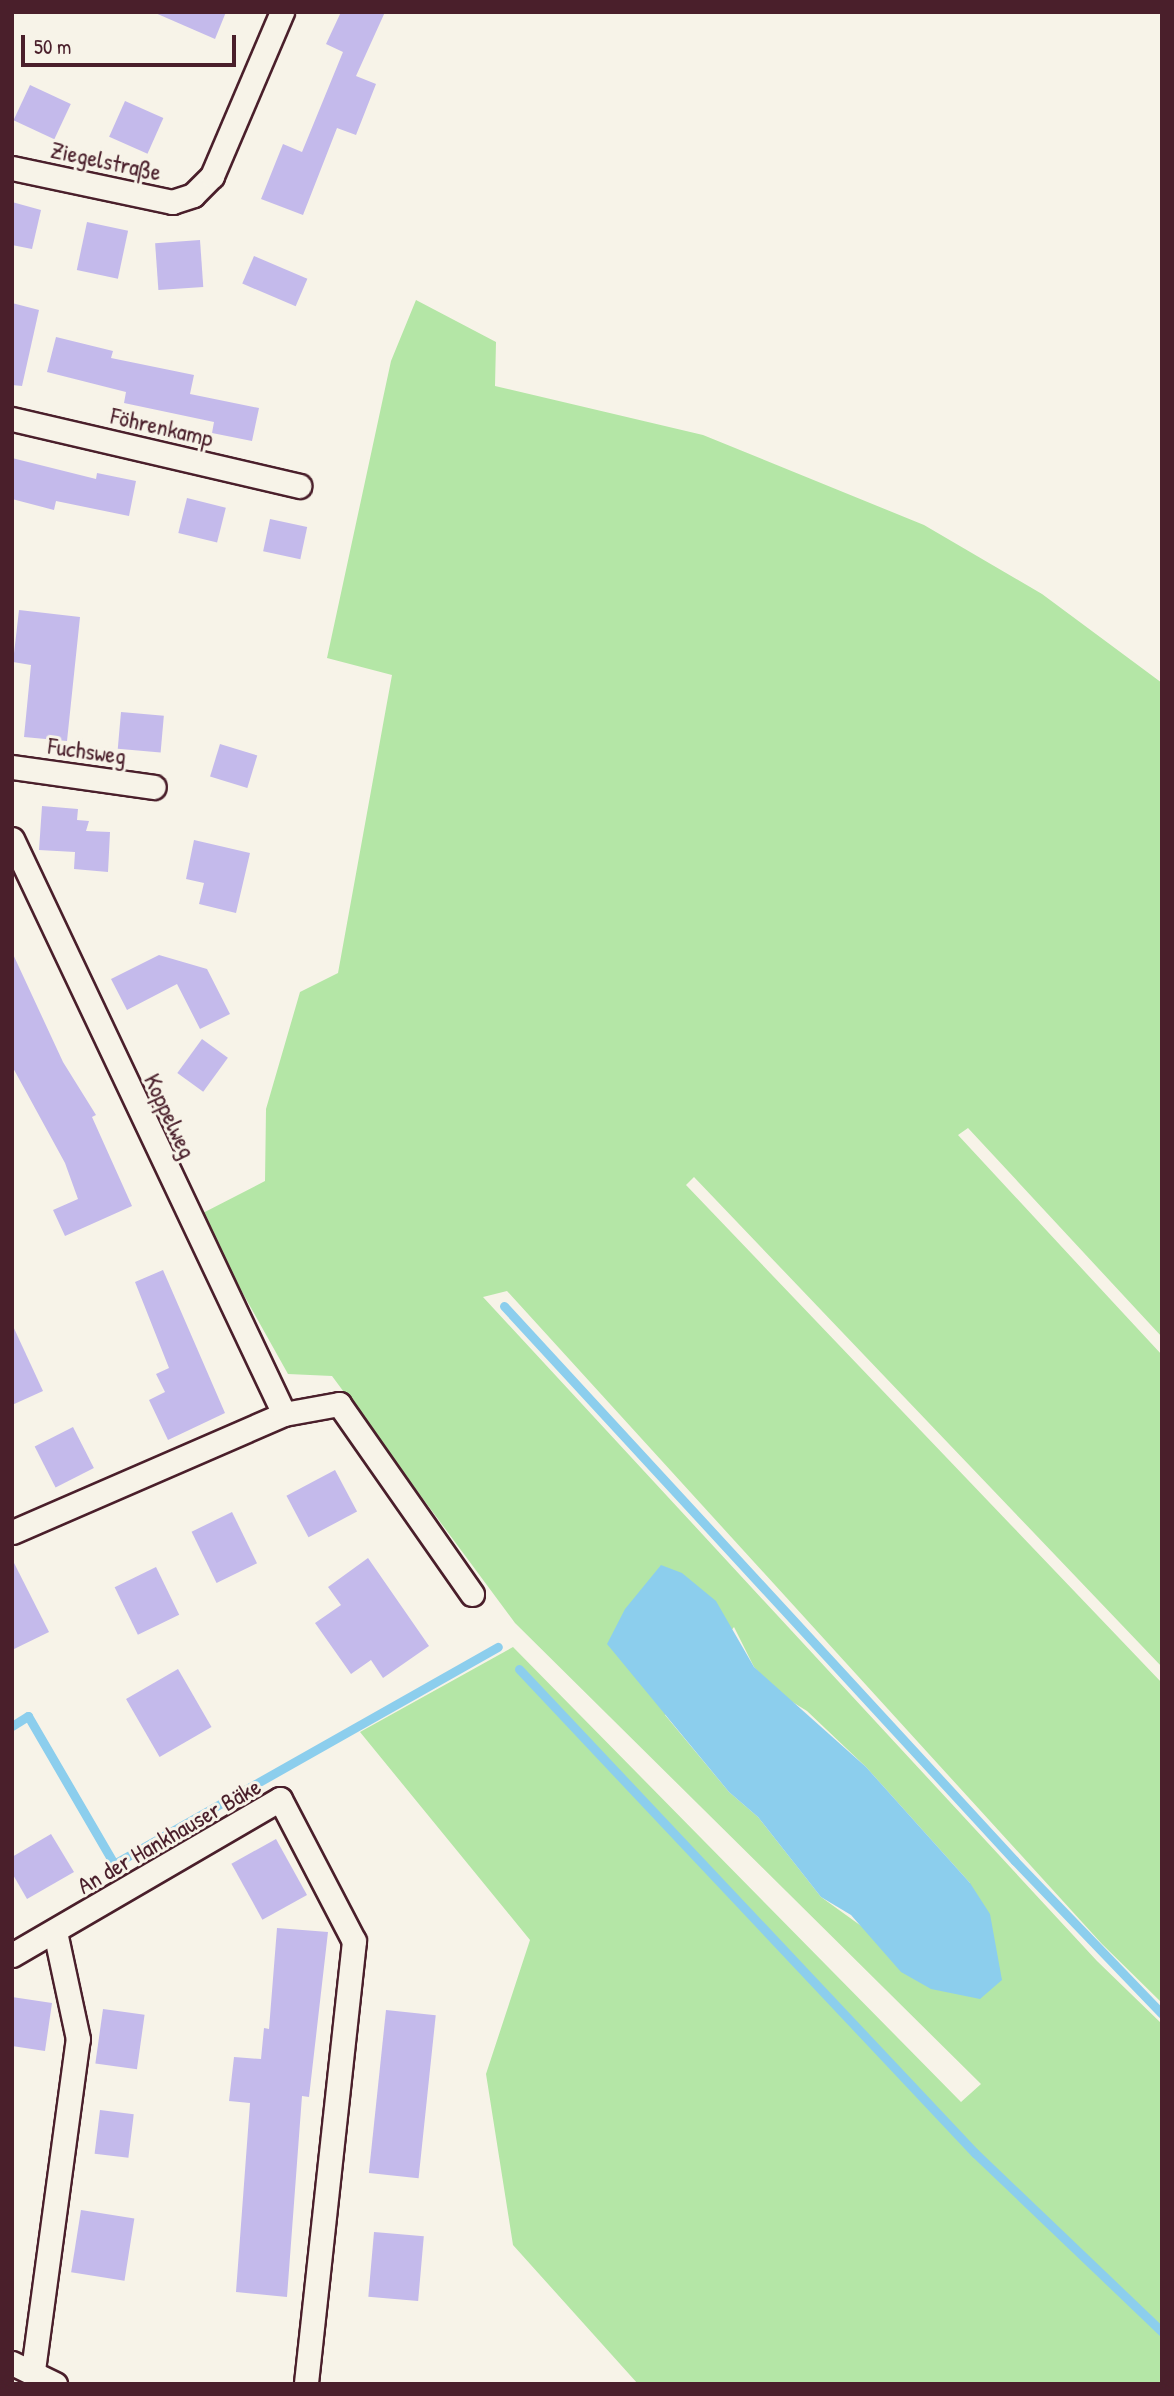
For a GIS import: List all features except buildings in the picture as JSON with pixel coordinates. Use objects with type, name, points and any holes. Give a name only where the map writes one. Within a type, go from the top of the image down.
[{"type":"street","name":"Ziegelstraße","points":[[12,168],[172,202],[193,195],[212,176],[282,12]]},
{"type":"street","name":"Föhrenkamp","points":[[12,419],[299,486]]},
{"type":"street","name":"Fuchsweg","points":[[12,766],[154,787]]},
{"type":"street","name":"Koppelweg","points":[[12,839],[284,1414]]},
{"type":"street","points":[[12,1532],[284,1414],[339,1404],[472,1594]]},
{"type":"street","name":"An der Hankhauser Bäke","points":[[55,1932],[280,1799],[354,1941],[306,2384]]},
{"type":"street","points":[[12,1955],[55,1932],[78,2039],[23,2367],[55,2384]]},
{"type":"green space","points":[[416,300],[496,342],[495,386],[703,435],[924,525],[1042,594],[1162,683],[1162,1337],[968,1128],[958,1135],[1162,1355],[1162,1667],[694,1177],[686,1185],[1162,1683],[1162,2003],[1102,1944],[507,1291],[483,1297],[1097,1961],[1162,2024],[1162,2384],[638,2384],[513,2245],[486,2074],[530,1940],[360,1732],[513,1647],[961,2102],[981,2084],[515,1623],[332,1376],[288,1374],[199,1215],[265,1181],[266,1109],[300,992],[338,973],[392,675],[327,658],[391,361]],"holes":[[[734,1627],[754,1667],[778,1693],[807,1711],[866,1767],[970,1883],[864,1928],[821,1897],[758,1817],[729,1792],[665,1715]]]},
{"type":"water","points":[[661,1565],[682,1573],[716,1601],[754,1667],[866,1767],[970,1883],[990,1914],[1002,1980],[980,1999],[931,1989],[901,1972],[851,1915],[821,1897],[758,1817],[729,1792],[607,1644],[625,1609]]},
{"type":"waterway","points":[[504,1306],[1015,1861],[1162,2014]]},
{"type":"waterway","points":[[12,1726],[28,1716],[114,1864],[498,1647]]},
{"type":"waterway","points":[[519,1669],[975,2153],[1162,2332]]}]
